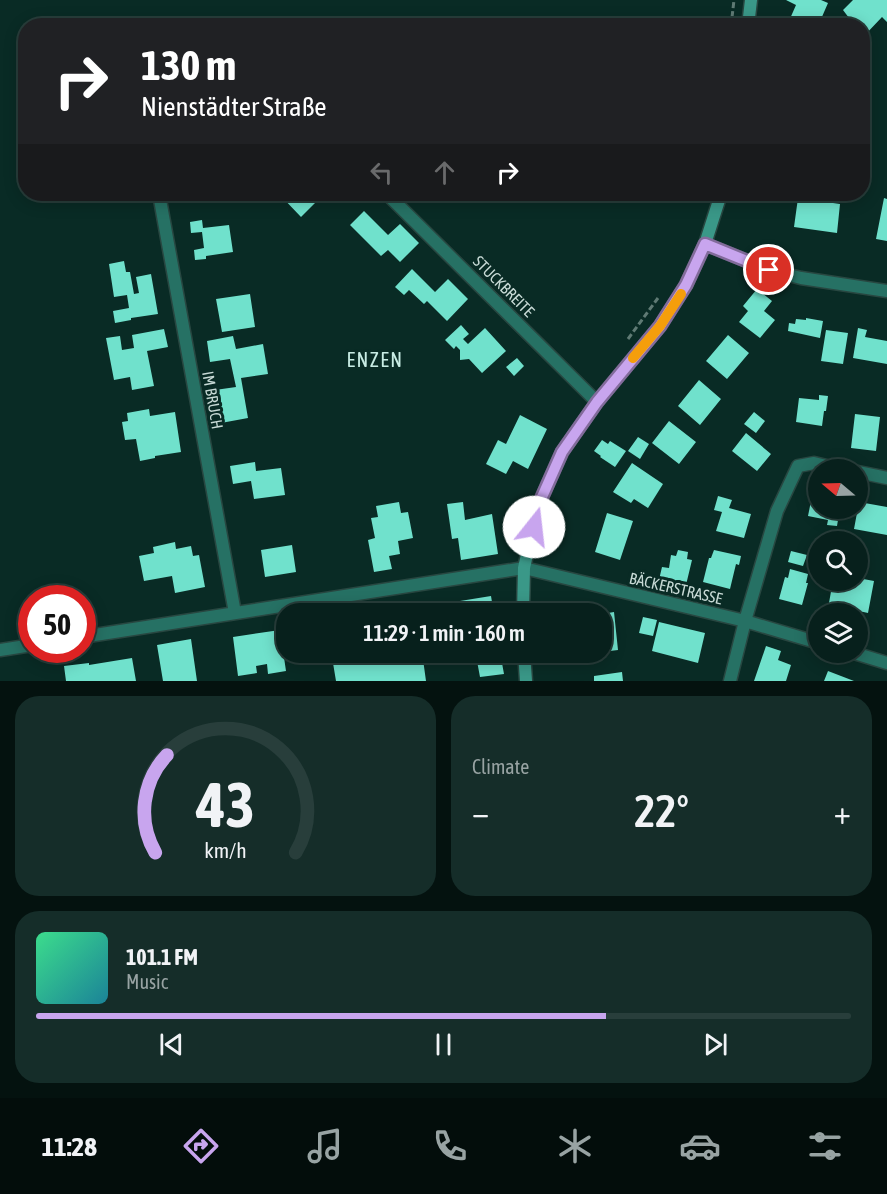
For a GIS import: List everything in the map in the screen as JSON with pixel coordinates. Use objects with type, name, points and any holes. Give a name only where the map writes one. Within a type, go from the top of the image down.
[{"type":"main road","points":[[749,18],[751,0]]},
{"type":"main road","points":[[523,603],[524,568],[538,506],[562,452],[597,402],[660,326],[686,285],[705,244],[719,201]]},
{"type":"main road","points":[[525,663],[526,681]]},
{"type":"street","name":"IM BRUCH","points":[[160,201],[235,613]]},
{"type":"street","name":"STUCKBREITE","points":[[394,201],[597,402]]},
{"type":"street","points":[[705,244],[769,270],[801,278],[887,291]]},
{"type":"street","points":[[730,681],[777,511],[798,466],[808,465]]},
{"type":"street","points":[[868,474],[887,478]]},
{"type":"street","points":[[96,635],[524,568]]},
{"type":"street","name":"BÄCKERSTRASSE","points":[[524,568],[745,621],[808,640]]},
{"type":"street","points":[[0,650],[18,647]]},
{"type":"street","points":[[868,657],[887,663]]},
{"type":"path","points":[[732,18],[734,0]]},
{"type":"building","points":[[786,0],[821,0],[828,3],[821,18],[790,18],[796,5]]},
{"type":"building","points":[[853,0],[887,0],[887,22],[882,17],[870,30],[870,18],[849,18],[843,10]]},
{"type":"building","points":[[884,198],[887,199],[887,241],[876,239]]},
{"type":"building","points":[[286,201],[317,201],[301,217]]},
{"type":"building","points":[[798,201],[840,204],[837,233],[794,227]]},
{"type":"building","points":[[364,211],[388,235],[400,224],[419,243],[400,262],[388,250],[381,256],[350,225]]},
{"type":"building","points":[[202,220],[203,228],[229,225],[233,252],[195,260],[194,250],[204,248],[202,232],[191,233],[190,222]]},
{"type":"building","points":[[124,261],[126,272],[130,272],[134,294],[139,293],[136,277],[151,274],[158,314],[115,323],[113,311],[129,308],[127,295],[114,297],[109,264]]},
{"type":"building","points":[[412,269],[435,292],[448,279],[468,299],[447,321],[427,301],[424,304],[409,290],[404,295],[395,287]]},
{"type":"building","points":[[757,289],[772,301],[764,311],[775,320],[760,338],[739,322],[748,311],[743,306]]},
{"type":"building","points":[[250,294],[255,327],[222,332],[216,299]]},
{"type":"building","points":[[806,318],[823,321],[820,338],[788,331],[789,323],[795,324],[796,319],[806,320]]},
{"type":"building","points":[[461,325],[469,334],[463,339],[468,344],[485,328],[506,351],[482,373],[469,359],[460,360],[460,350],[456,346],[454,349],[445,340]]},
{"type":"building","points":[[858,328],[867,330],[865,337],[887,341],[887,364],[853,358]]},
{"type":"building","points":[[164,329],[168,347],[147,351],[154,386],[132,390],[130,377],[114,380],[106,338],[120,336],[122,350],[134,348],[132,335]]},
{"type":"building","points":[[826,330],[848,333],[843,364],[821,361]]},
{"type":"building","points":[[728,335],[749,353],[727,379],[706,361]]},
{"type":"building","points":[[233,336],[236,349],[263,344],[268,374],[241,378],[248,418],[221,423],[215,390],[236,387],[230,359],[210,362],[207,341]]},
{"type":"building","points":[[517,358],[524,366],[514,376],[506,367]]},
{"type":"building","points":[[699,380],[721,399],[700,425],[678,406]]},
{"type":"building","points":[[819,395],[828,396],[822,426],[796,422],[799,398],[819,400]]},
{"type":"building","points":[[149,409],[150,416],[175,412],[181,452],[140,461],[136,439],[125,440],[122,422],[128,421],[127,413]]},
{"type":"building","points":[[754,412],[765,421],[756,433],[744,424]]},
{"type":"building","points":[[855,414],[880,417],[876,451],[851,448]]},
{"type":"building","points":[[520,415],[547,429],[528,469],[513,461],[506,474],[486,464],[498,440],[506,444]]},
{"type":"building","points":[[669,421],[696,442],[679,464],[652,443]]},
{"type":"building","points":[[746,433],[771,454],[757,471],[732,451]]},
{"type":"building","points":[[638,437],[649,444],[640,459],[628,451]]},
{"type":"building","points":[[602,440],[608,444],[610,441],[626,451],[615,467],[594,451]]},
{"type":"building","points":[[255,462],[256,471],[281,468],[285,495],[254,499],[251,481],[233,484],[230,466]]},
{"type":"building","points":[[632,463],[663,484],[648,508],[634,499],[631,503],[613,492]]},
{"type":"building","points":[[718,496],[732,500],[729,508],[751,514],[744,538],[716,531],[722,512],[714,510]]},
{"type":"building","points":[[399,502],[401,513],[408,512],[413,538],[398,541],[400,554],[389,556],[392,569],[374,572],[368,540],[375,538],[371,518],[378,517],[376,506]]},
{"type":"building","points":[[463,502],[465,520],[492,514],[498,554],[461,560],[458,538],[452,539],[447,504]]},
{"type":"building","points":[[868,504],[887,507],[887,535],[854,529],[856,519],[868,519]]},
{"type":"building","points":[[607,513],[633,521],[620,560],[595,552]]},
{"type":"building","points":[[823,519],[838,519],[837,526],[827,525],[828,520]]},
{"type":"building","points":[[175,542],[176,549],[191,546],[193,556],[199,555],[205,587],[175,593],[172,576],[144,581],[139,556],[154,553],[153,547]]},
{"type":"building","points":[[292,545],[296,572],[265,577],[261,550]]},
{"type":"building","points":[[678,550],[688,552],[687,559],[692,560],[686,585],[666,581],[665,585],[658,584],[662,567],[669,568],[671,555],[676,556]]},
{"type":"building","points":[[714,550],[741,556],[739,565],[736,564],[730,589],[703,582],[709,558]]},
{"type":"building","points":[[791,551],[807,555],[803,566],[788,562]]},
{"type":"building","points":[[790,569],[808,574],[802,605],[779,599],[785,577],[788,578]]},
{"type":"building","points":[[868,580],[874,581],[868,613],[868,603],[829,603],[831,591],[868,591]]},
{"type":"building","points":[[491,596],[492,603],[460,603],[460,601]]},
{"type":"building","points":[[612,612],[614,612],[618,650],[612,651]]},
{"type":"building","points":[[643,617],[657,620],[653,636],[639,633]]},
{"type":"building","points":[[659,622],[705,633],[698,663],[652,651]]},
{"type":"building","points":[[276,631],[276,663],[285,663],[286,671],[268,674],[267,664],[256,666],[257,673],[238,676],[233,637]]},
{"type":"building","points":[[191,639],[197,681],[163,681],[157,645]]},
{"type":"building","points":[[766,646],[781,651],[778,660],[791,665],[786,681],[754,681]]},
{"type":"building","points":[[132,658],[136,681],[66,681],[64,666],[89,663],[89,665]]},
{"type":"building","points":[[333,663],[424,663],[426,681],[336,681]]},
{"type":"building","points":[[477,663],[502,663],[504,674],[480,677]]},
{"type":"building","points":[[828,671],[854,681],[824,681]]},
{"type":"building","points":[[622,672],[623,681],[594,681],[594,676]]},
{"type":"slow traffic","points":[[633,358],[660,326],[681,294]]},
{"type":"district","name":"ENZEN","points":[[375,359]]},
{"type":"route","points":[[534,527],[538,506],[562,452],[597,402],[660,326],[686,285],[705,244],[769,270]]}]
